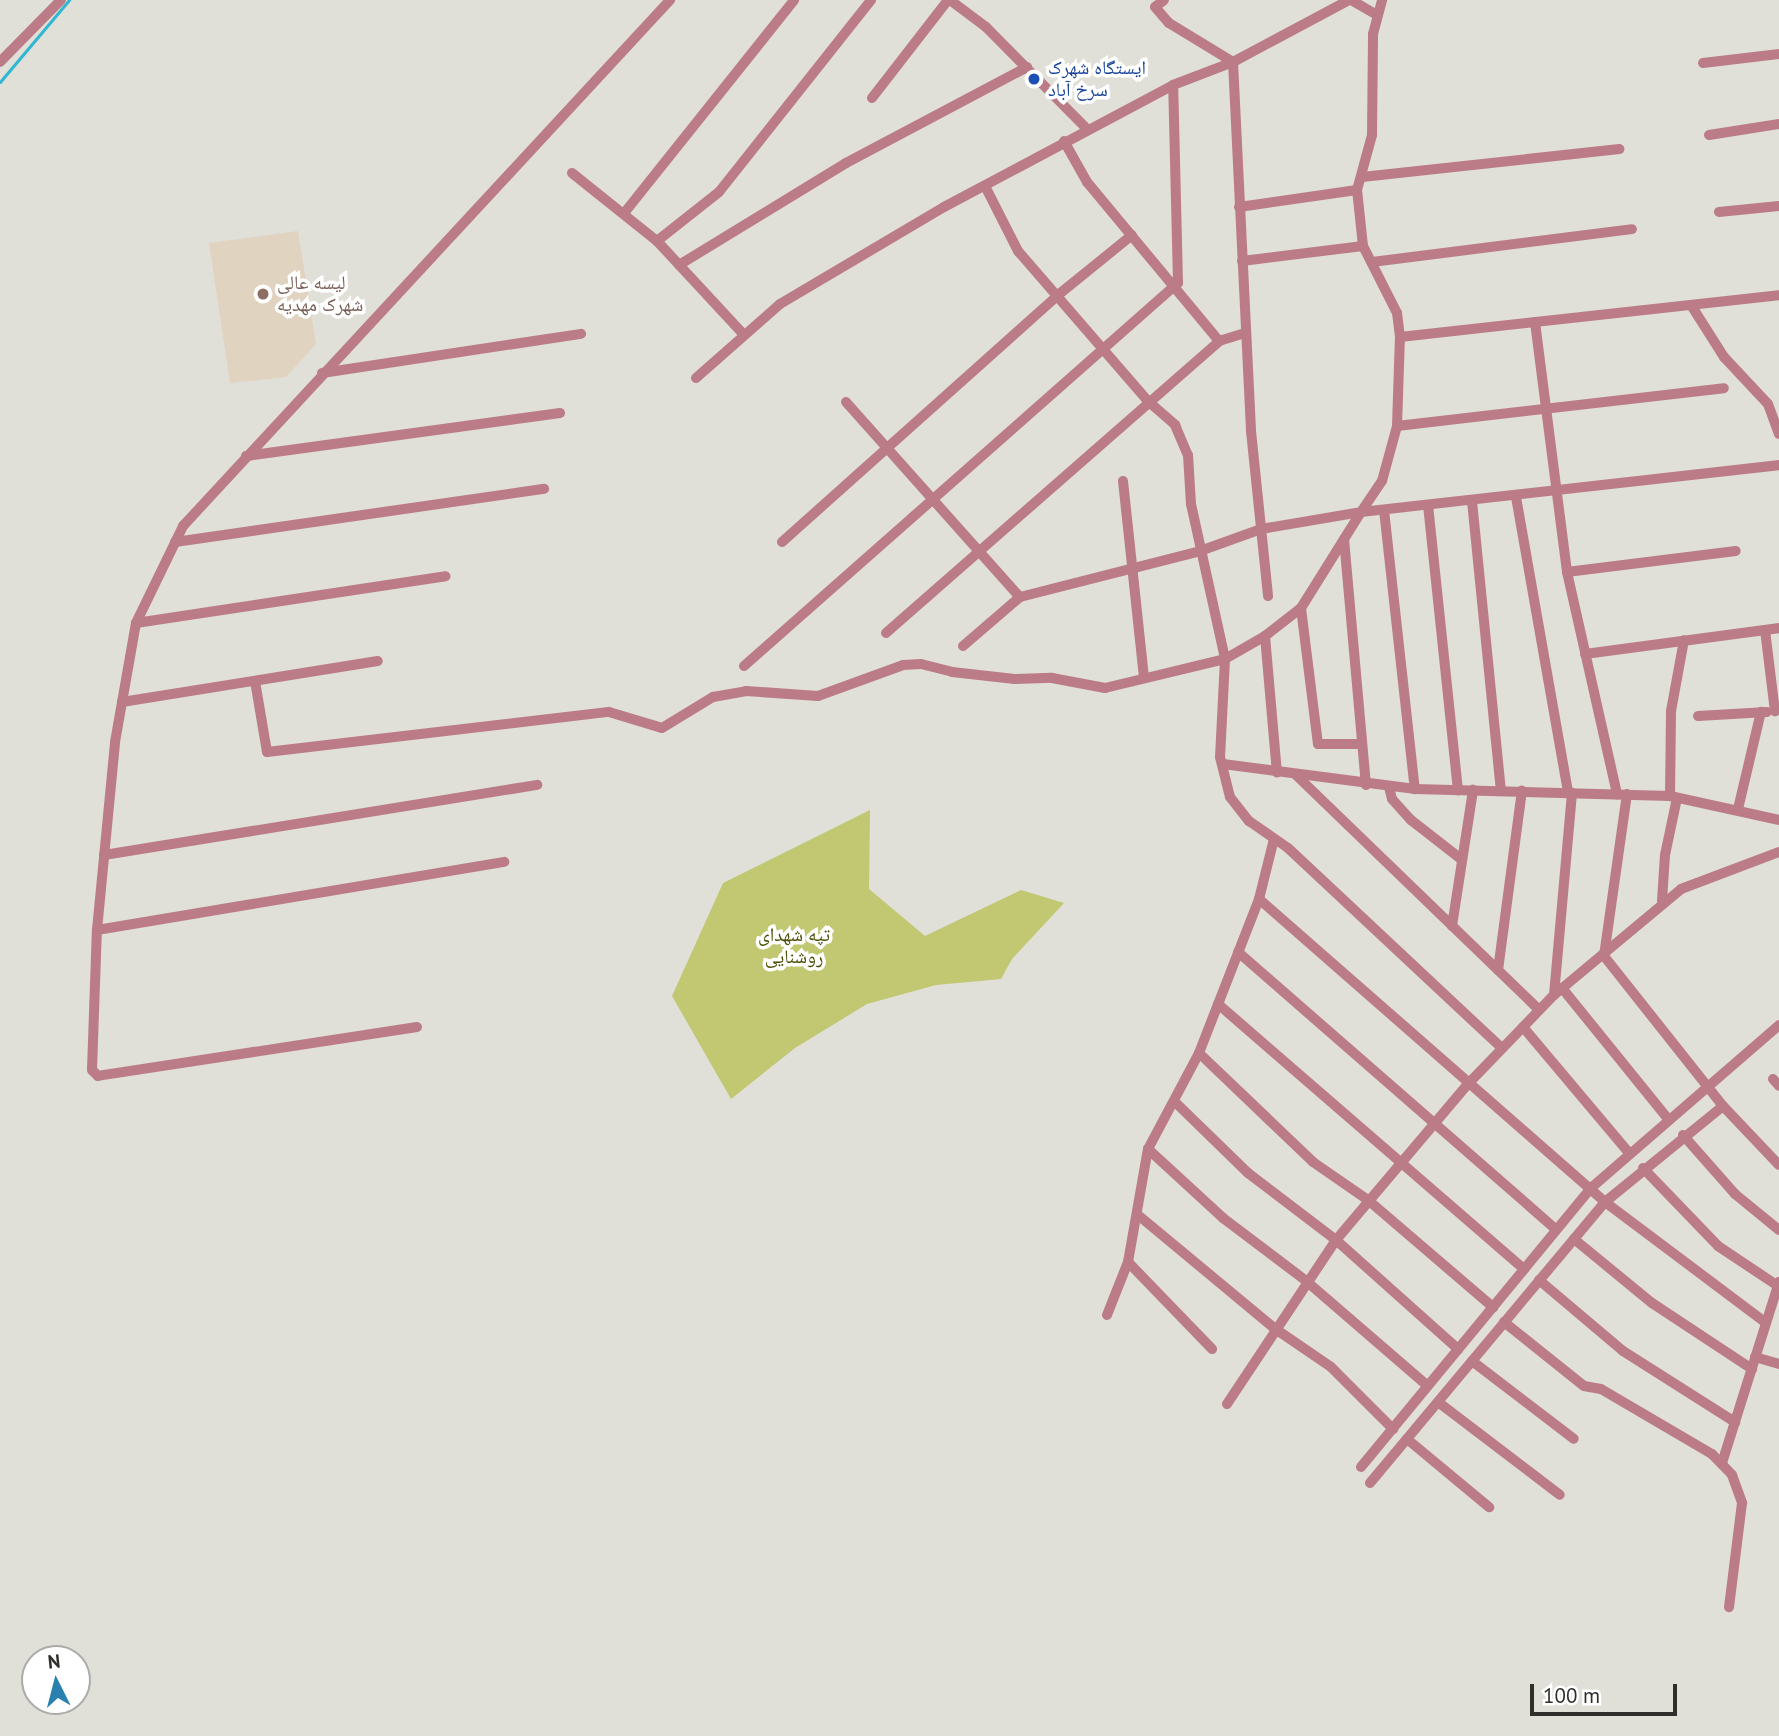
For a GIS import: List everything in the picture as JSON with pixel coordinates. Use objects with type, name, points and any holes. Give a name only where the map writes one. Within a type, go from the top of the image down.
[{"type":"street","points":[[0,62],[61,0]]},
{"type":"street","points":[[417,1027],[98,1076],[92,1070],[97,930],[104,855],[122,702],[136,622],[183,526],[670,0]]},
{"type":"street","points":[[625,212],[794,0]]},
{"type":"street","points":[[657,241],[719,192],[871,0]]},
{"type":"street","points":[[872,98],[949,0],[986,27],[1088,130]]},
{"type":"street","points":[[1164,0],[1155,7],[1169,23],[1233,62]]},
{"type":"street","points":[[696,378],[779,304],[1064,141],[1173,85],[1233,62],[1350,0],[1375,14]]},
{"type":"street","points":[[255,681],[267,752],[609,712],[662,728],[713,697],[746,691],[818,696],[912,664],[1015,679],[1052,678],[1105,688],[1224,659],[1265,636],[1301,608],[1382,481],[1397,426],[1400,337],[1396,313],[1363,246],[1357,190],[1372,135],[1375,14],[1382,0]]},
{"type":"street","points":[[1703,63],[1779,54]]},
{"type":"street","points":[[1233,62],[1246,333],[1268,596]]},
{"type":"street","points":[[678,265],[846,163],[1027,67]]},
{"type":"street","points":[[744,666],[1178,284],[1173,85]]},
{"type":"street","points":[[1709,135],[1779,124]]},
{"type":"street","points":[[1064,141],[1087,182],[1219,341]]},
{"type":"street","points":[[1362,177],[1619,149]]},
{"type":"street","points":[[572,173],[625,212],[657,241],[743,334]]},
{"type":"street","points":[[985,186],[1017,251],[1149,402],[1175,425],[1188,455],[1191,504],[1224,659],[1223,764],[1230,797],[1249,821],[1274,839],[1502,1048]]},
{"type":"street","points":[[1239,207],[1357,190]]},
{"type":"street","points":[[1719,212],[1779,206]]},
{"type":"street","points":[[1372,262],[1632,229]]},
{"type":"street","points":[[782,542],[888,450],[1058,295],[1132,235]]},
{"type":"street","points":[[1242,261],[1363,246]]},
{"type":"street","points":[[1400,337],[1779,295]]},
{"type":"street","points":[[1691,304],[1724,358],[1768,404],[1779,434]]},
{"type":"street","points":[[1535,322],[1567,572],[1622,794],[1604,956],[1723,1106],[1779,1165]]},
{"type":"street","points":[[886,633],[1219,341],[1246,333]]},
{"type":"street","points":[[322,373],[581,334]]},
{"type":"street","points":[[1397,426],[1724,388]]},
{"type":"street","points":[[846,402],[1020,597]]},
{"type":"street","points":[[246,456],[560,413]]},
{"type":"street","points":[[963,646],[1020,597],[1200,551],[1261,529],[1361,512],[1557,492],[1775,465]]},
{"type":"street","points":[[1123,481],[1144,678]]},
{"type":"street","points":[[175,542],[544,489]]},
{"type":"street","points":[[1516,496],[1570,793],[1558,991],[1670,1120]]},
{"type":"street","points":[[1472,501],[1501,791]]},
{"type":"street","points":[[1428,505],[1458,790]]},
{"type":"street","points":[[1384,510],[1415,789]]},
{"type":"street","points":[[1344,539],[1366,785]]},
{"type":"street","points":[[1567,572],[1736,551]]},
{"type":"street","points":[[136,622],[445,576]]},
{"type":"street","points":[[1301,608],[1318,744],[1362,744]]},
{"type":"street","points":[[1585,653],[1779,628]]},
{"type":"street","points":[[1698,716],[1777,711],[1765,630]]},
{"type":"street","points":[[1265,636],[1276,772]]},
{"type":"street","points":[[1662,901],[1665,855],[1674,797],[1671,711],[1684,640]]},
{"type":"street","points":[[122,702],[378,661]]},
{"type":"street","points":[[1738,809],[1762,712]]},
{"type":"street","points":[[1223,764],[1366,785],[1415,789],[1674,797],[1779,820]]},
{"type":"street","points":[[1296,775],[1539,1010]]},
{"type":"street","points":[[104,855],[537,785]]},
{"type":"street","points":[[1389,787],[1392,800],[1411,820],[1461,859]]},
{"type":"street","points":[[1452,926],[1473,790]]},
{"type":"street","points":[[1498,970],[1522,792]]},
{"type":"street","points":[[1107,1315],[1128,1262],[1148,1149],[1199,1053],[1259,899],[1274,839]]},
{"type":"street","points":[[1227,1404],[1305,1280],[1368,1200],[1466,1085],[1558,991],[1604,956],[1662,901],[1699,878],[1779,852]]},
{"type":"street","points":[[97,930],[504,862]]},
{"type":"street","points":[[1259,899],[1466,1085],[1605,1202],[1766,1323]]},
{"type":"street","points":[[1238,952],[1556,1229]]},
{"type":"street","points":[[1218,1004],[1398,1165],[1524,1269]]},
{"type":"street","points":[[1361,1467],[1591,1188],[1779,1026]]},
{"type":"street","points":[[1523,1027],[1629,1153]]},
{"type":"street","points":[[1199,1053],[1313,1162],[1368,1200],[1493,1307]]},
{"type":"street","points":[[1175,1102],[1248,1173],[1336,1240],[1458,1349]]},
{"type":"street","points":[[1370,1482],[1605,1202],[1683,1135],[1723,1106]]},
{"type":"street","points":[[1683,1135],[1735,1194],[1779,1230]]},
{"type":"street","points":[[1148,1149],[1223,1218],[1305,1280],[1428,1386]]},
{"type":"street","points":[[1643,1168],[1718,1246],[1778,1284],[1776,1301],[1766,1323],[1722,1464]]},
{"type":"street","points":[[1138,1215],[1275,1328],[1331,1367],[1393,1429]]},
{"type":"street","points":[[1574,1239],[1653,1303],[1752,1369]]},
{"type":"street","points":[[1128,1262],[1212,1349]]},
{"type":"street","points":[[1539,1280],[1623,1351],[1735,1422]]},
{"type":"street","points":[[1504,1322],[1584,1386],[1601,1389],[1722,1464],[1742,1503],[1729,1606]]},
{"type":"street","points":[[1755,1357],[1779,1364]]},
{"type":"street","points":[[1472,1361],[1574,1439]]},
{"type":"street","points":[[1438,1402],[1560,1494]]},
{"type":"street","points":[[1407,1439],[1489,1507]]},
{"type":"shaded area","name":"لیسه عالی شهرک مهدیه","points":[[298,231],[316,344],[286,377],[230,383],[209,243]]},
{"type":"green space","name":"تپه شهدای روشنایی","points":[[870,810],[869,889],[925,936],[1021,890],[1064,903],[1012,959],[1001,979],[936,985],[867,1004],[795,1048],[731,1099],[672,996],[723,883]]},
{"type":"waterway","points":[[0,82],[69,0]]},
{"type":"place","name":"ایستگاه شهرک سرخ آباد","points":[[1034,79]]},
{"type":"place","name":"لیسه عالی شهرک مهدیه","points":[[263,294]]}]
